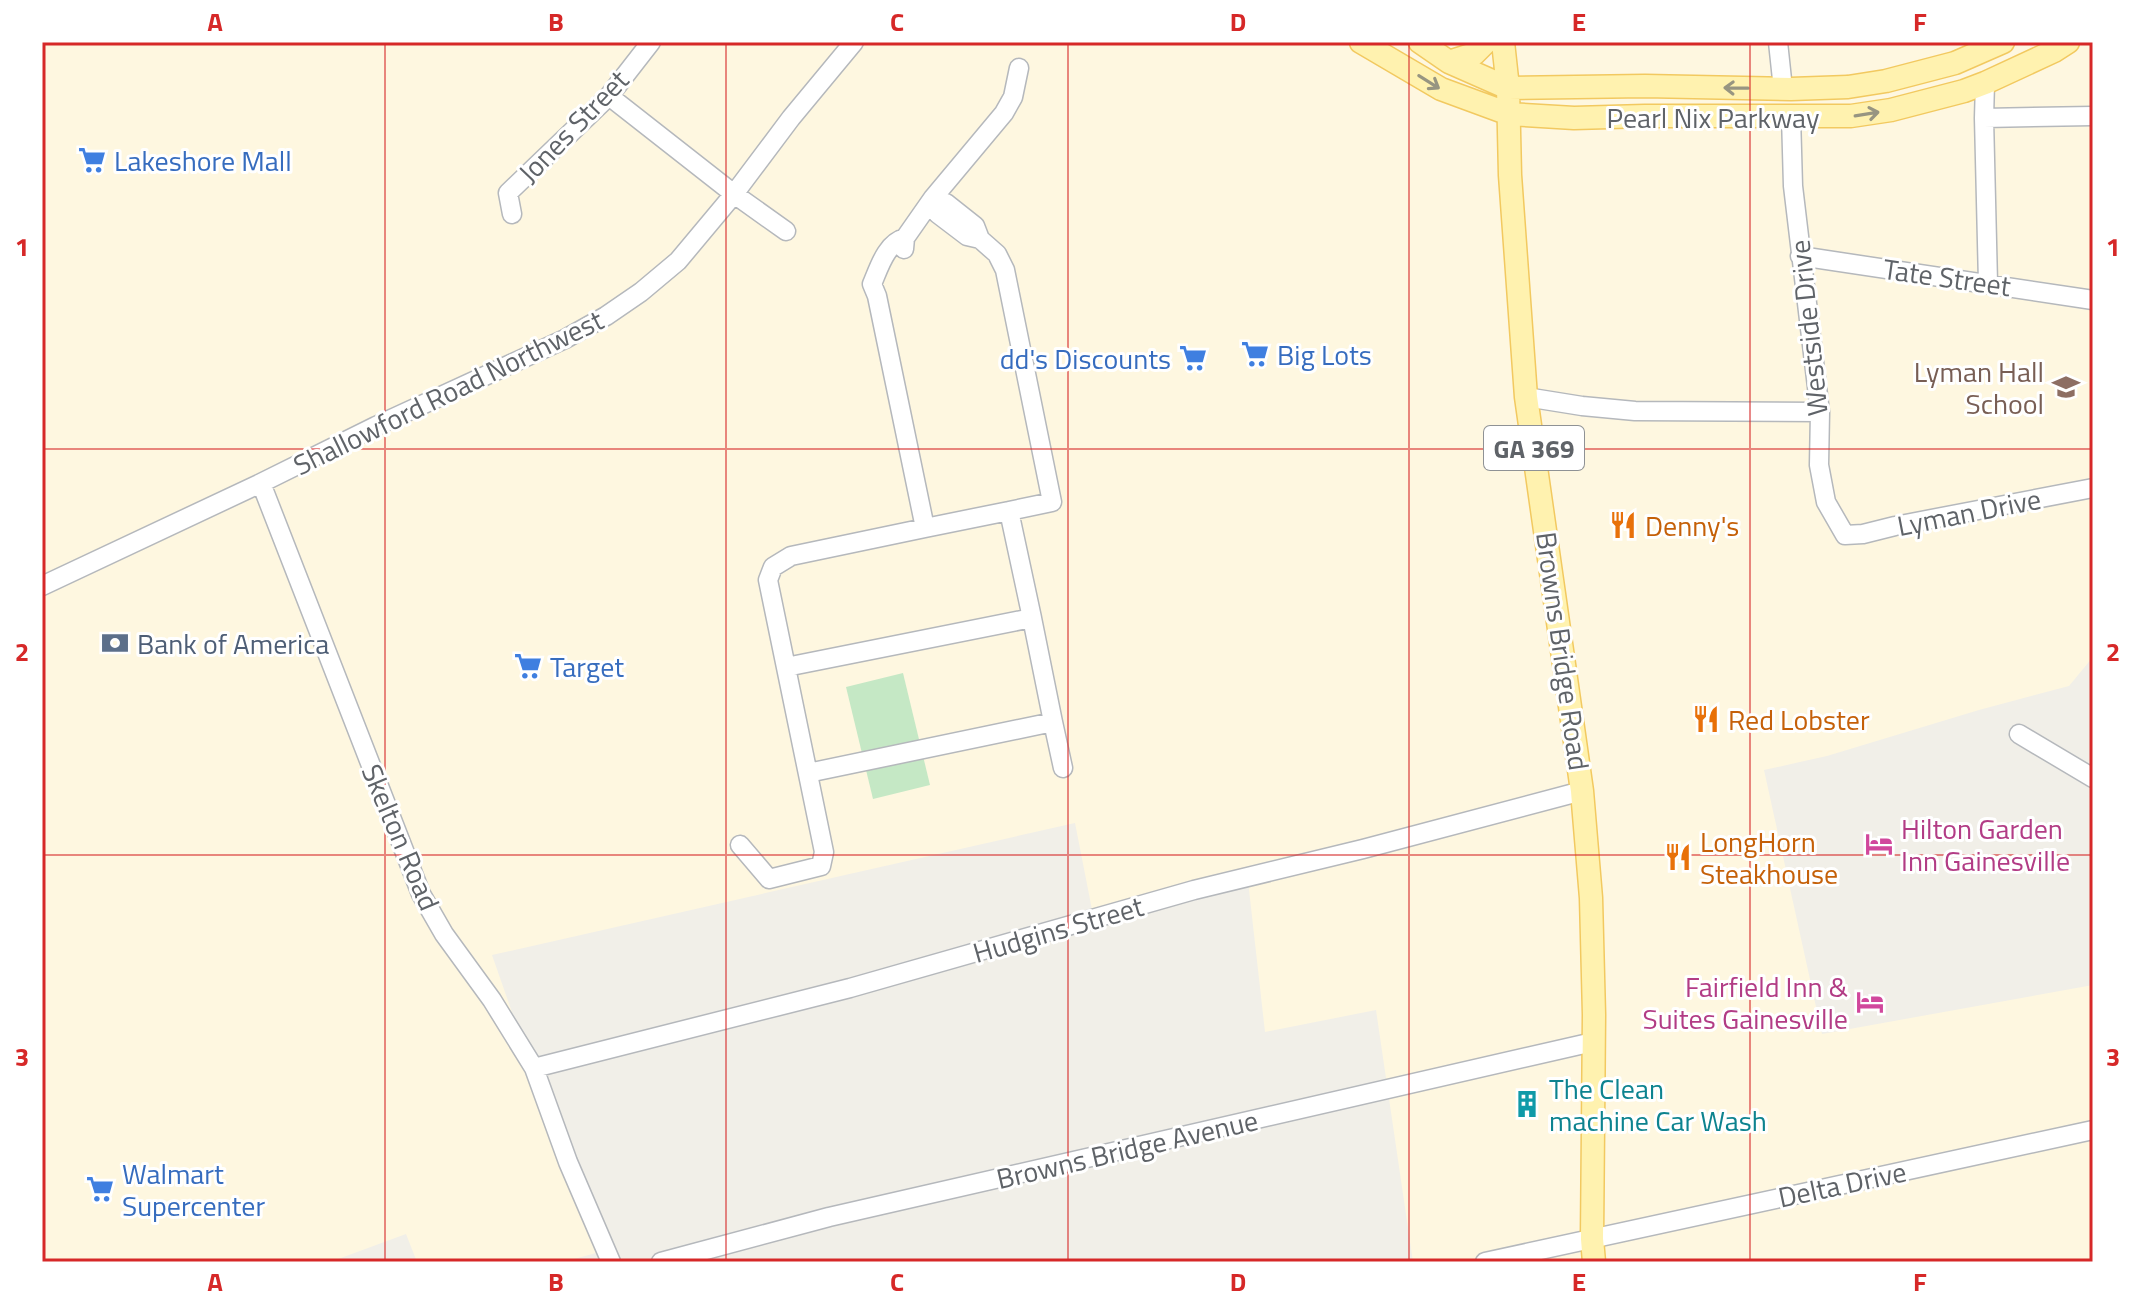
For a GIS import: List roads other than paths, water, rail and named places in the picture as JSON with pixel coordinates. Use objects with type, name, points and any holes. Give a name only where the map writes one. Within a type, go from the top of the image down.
[{"type":"main road","name":"Pearl Nix Parkway","points":[[1361,42],[1441,89],[1509,114],[1574,118],[1851,116],[1891,110],[1985,83],[2068,42]]},
{"type":"main road","name":"Pearl Nix Parkway","points":[[1420,42],[1449,62],[1508,88],[1645,86],[1783,89],[1848,87],[1886,81],[1955,63],[2003,42]]},
{"type":"main road","points":[[1449,62],[1474,54],[1486,42]]},
{"type":"main road","name":"Browns Bridge Road","points":[[1503,42],[1526,397],[1582,791],[1591,898],[1594,1262]]},
{"type":"street","name":"Jones Street","points":[[512,214],[508,193],[609,96],[651,42]]},
{"type":"street","name":"Shallowford Road Northwest","points":[[42,586],[565,339],[606,316],[678,261],[854,42]]},
{"type":"street","points":[[1778,42],[1783,89]]},
{"type":"street","points":[[925,528],[872,284],[898,240],[905,238],[1004,113],[1013,97],[1019,68]]},
{"type":"street","points":[[1985,83],[1988,283]]},
{"type":"street","points":[[609,96],[786,231]]},
{"type":"street","name":"Westside Drive","points":[[1791,116],[1793,186],[1820,412],[1819,465],[1826,502],[1845,535]]},
{"type":"street","points":[[1984,118],[2093,116]]},
{"type":"street","points":[[740,845],[769,879],[821,866],[824,852],[768,580],[773,567],[791,556],[1052,502],[1005,270],[997,254],[980,239],[967,236],[957,220],[938,214],[935,200]]},
{"type":"street","name":"Tate Street","points":[[1800,256],[2093,300]]},
{"type":"street","points":[[1526,397],[1635,411],[1820,412]]},
{"type":"street","name":"Skelton Road","points":[[261,483],[421,894],[444,934],[492,1000],[534,1068],[568,1162],[611,1262]]},
{"type":"street","name":"Lyman Drive","points":[[1845,535],[2093,488]]},
{"type":"street","points":[[1009,511],[1063,768]]},
{"type":"street","points":[[786,667],[1032,618]]},
{"type":"street","points":[[808,773],[1053,722]]},
{"type":"street","points":[[2019,734],[2093,778]]},
{"type":"street","name":"Hudgins Street","points":[[534,1068],[835,992],[1194,890],[1582,791]]},
{"type":"street","name":"Browns Bridge Avenue","points":[[661,1262],[829,1217],[1593,1042]]},
{"type":"street","name":"Delta Drive","points":[[1485,1262],[2093,1130]]},
{"type":"place","name":"Lakeshore Mall","points":[[92,160]]},
{"type":"place","name":"Big Lots","points":[[1255,354]]},
{"type":"place","name":"dd's Discounts","points":[[1193,358]]},
{"type":"place","name":"Lyman Hall School","points":[[2066,387]]},
{"type":"place","name":"Denny's","points":[[1623,525]]},
{"type":"place","name":"Bank of America","points":[[115,643]]},
{"type":"place","name":"Target","points":[[528,666]]},
{"type":"place","name":"Red Lobster","points":[[1706,719]]},
{"type":"place","name":"Hilton Garden Inn Gainesville","points":[[1879,844]]},
{"type":"place","name":"LongHorn Steakhouse","points":[[1678,857]]},
{"type":"place","name":"Fairfield Inn & Suites Gainesville","points":[[1870,1002]]},
{"type":"place","name":"The Clean machine Car Wash","points":[[1527,1104]]},
{"type":"place","name":"Walmart Supercenter","points":[[100,1189]]}]
